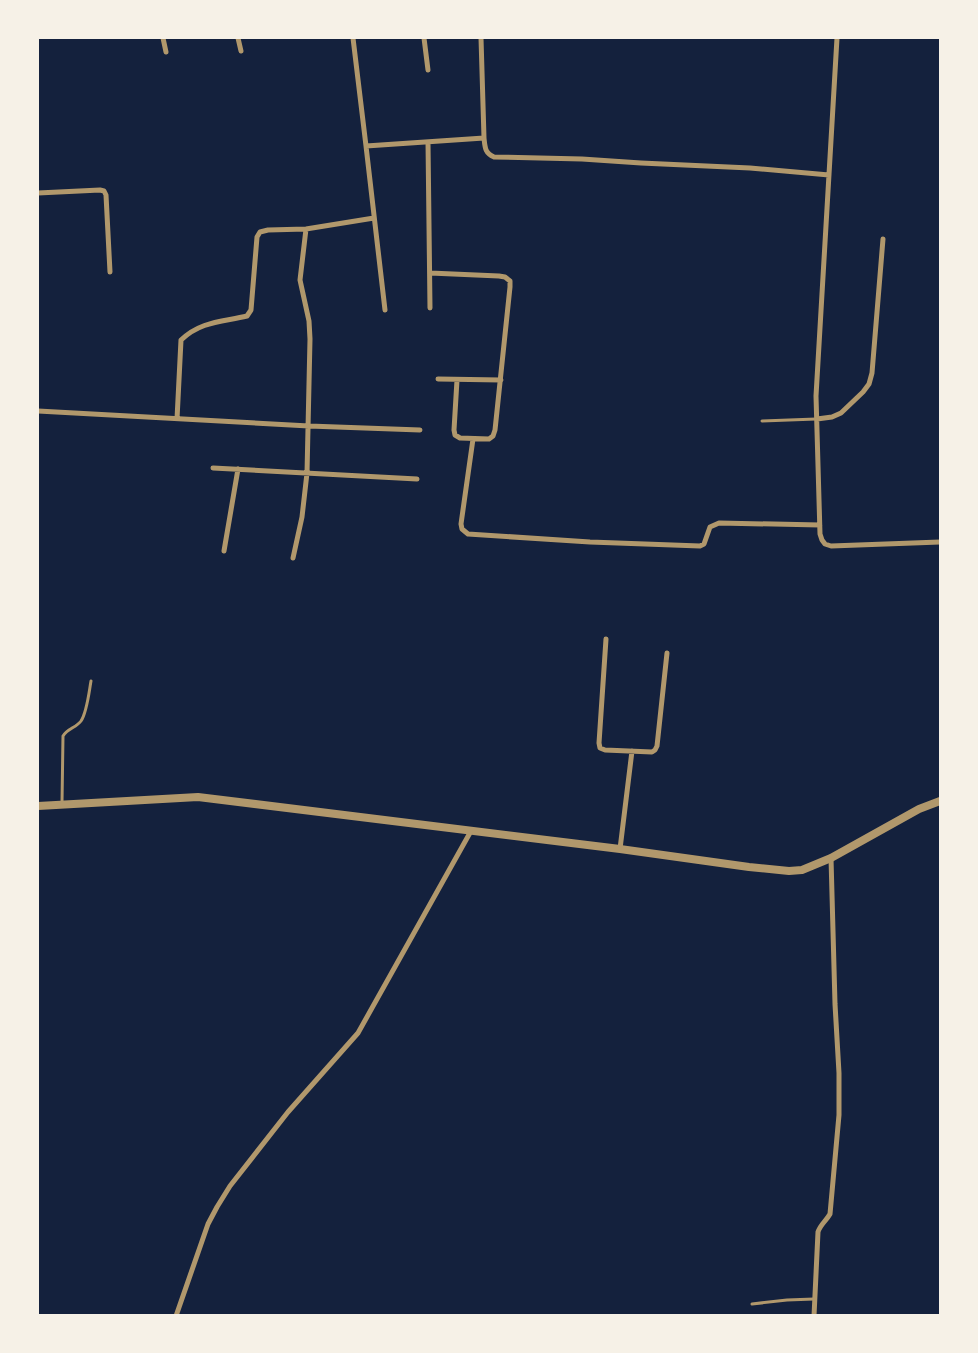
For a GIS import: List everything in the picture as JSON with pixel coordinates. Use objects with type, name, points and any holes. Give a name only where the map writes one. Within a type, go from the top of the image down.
[{"type":"street","points":[[163,38],[166,52]]},
{"type":"street","points":[[238,38],[241,51]]},
{"type":"street","points":[[352,38],[385,310]]},
{"type":"street","points":[[424,38],[428,70]]},
{"type":"street","points":[[480,38],[485,148],[488,154],[494,157],[582,159],[750,168],[829,175]]},
{"type":"street","points":[[837,38],[818,351],[817,419],[822,540],[824,544],[831,546],[940,542]]},
{"type":"street","points":[[366,146],[484,138]]},
{"type":"street","points":[[428,142],[430,308]]},
{"type":"street","points":[[38,193],[104,191],[106,196],[110,272]]},
{"type":"street","points":[[177,419],[181,340],[200,326],[247,316],[251,310],[257,237],[260,232],[306,229],[374,218]]},
{"type":"street","points":[[292,558],[302,517],[307,473],[310,339],[309,321],[300,280],[306,229]]},
{"type":"street","points":[[817,419],[832,417],[841,413],[869,384],[872,373],[883,238]]},
{"type":"street","points":[[430,272],[499,276],[505,277],[510,281],[495,430],[493,436],[489,439],[460,438],[456,435],[454,430],[457,380]]},
{"type":"street","points":[[438,379],[500,380]]},
{"type":"street","points":[[38,411],[308,426],[420,430]]},
{"type":"street","points":[[474,438],[461,524],[462,530],[468,534],[590,542],[700,546],[704,544],[710,527],[714,524],[820,525]]},
{"type":"street","points":[[213,468],[417,478]]},
{"type":"street","points":[[224,551],[238,470]]},
{"type":"street","points":[[606,639],[599,743],[600,748],[605,750],[652,752],[655,750],[667,653]]},
{"type":"street","points":[[620,849],[632,751]]},
{"type":"street","points":[[38,806],[198,797],[790,871],[802,870],[831,858],[920,809],[940,801]]},
{"type":"street","points":[[176,1316],[208,1224],[217,1207],[230,1186],[288,1112],[358,1033],[472,831]]},
{"type":"street","points":[[814,1316],[818,1232],[830,1214],[839,1115],[831,858]]},
{"type":"lane","points":[[762,421],[817,419]]},
{"type":"lane","points":[[62,805],[63,736],[66,730],[81,721],[91,681]]},
{"type":"lane","points":[[752,1304],[814,1299]]}]
